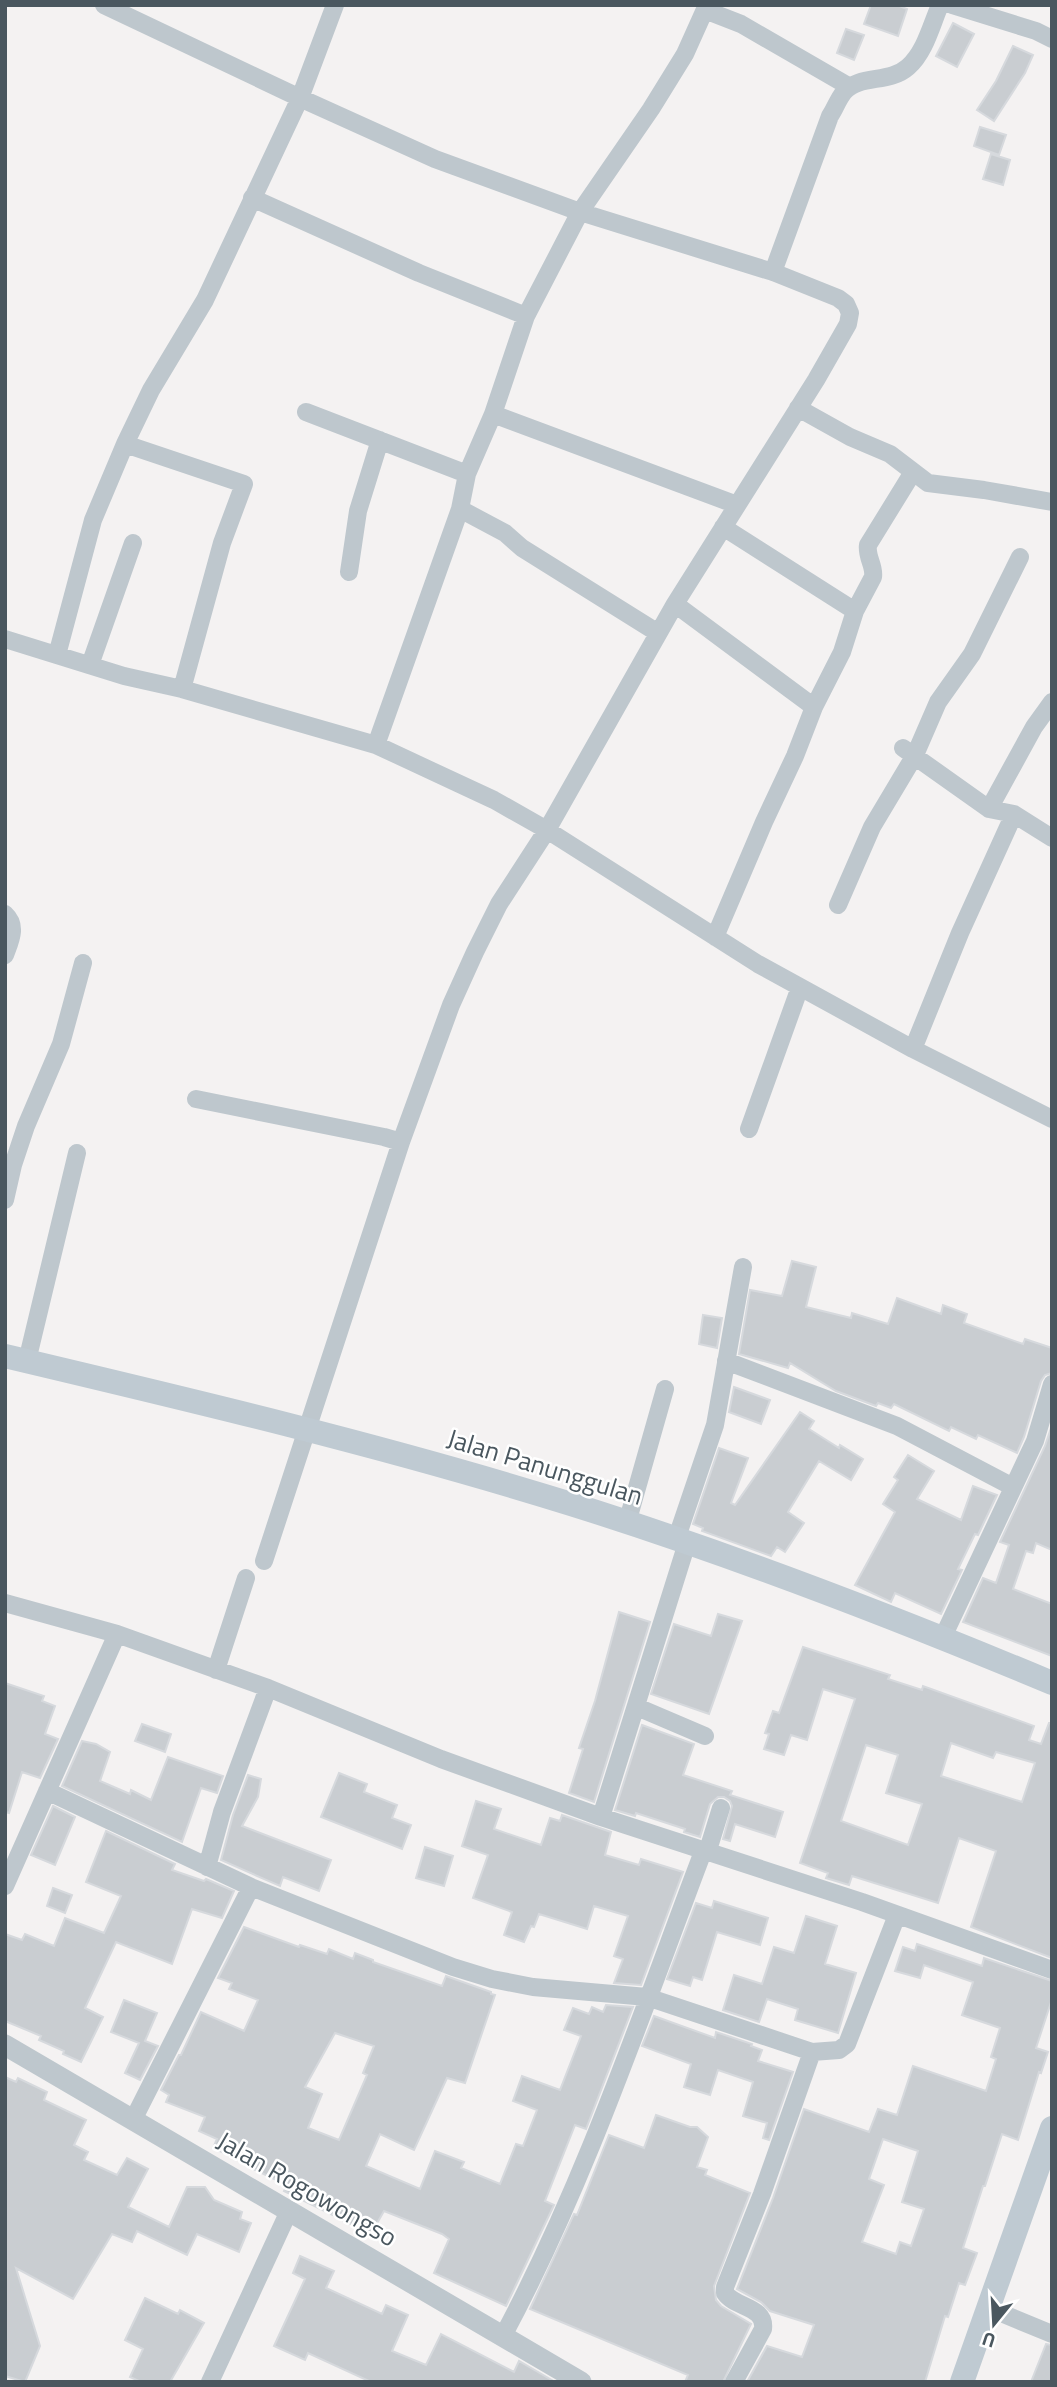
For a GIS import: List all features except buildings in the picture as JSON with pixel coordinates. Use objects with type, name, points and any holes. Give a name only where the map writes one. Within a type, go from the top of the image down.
[{"type":"main road","name":"Jalan Panunggulan","points":[[16,1359],[309,1429],[461,1471],[682,1541],[943,1637],[1052,1683]]},
{"type":"main road","points":[[962,2382],[1052,2128]]},
{"type":"street","points":[[104,5],[435,159],[580,212],[773,272],[838,298],[846,304],[850,313],[848,324],[798,408],[674,604],[547,830],[499,904],[475,952],[451,1005],[401,1142],[264,1561]]},
{"type":"street","points":[[57,655],[93,520],[125,444],[151,390],[205,300],[300,98],[335,5]]},
{"type":"street","points":[[773,272],[831,116],[844,92],[858,82],[891,78],[906,69],[919,57],[940,5]]},
{"type":"street","points":[[952,5],[1052,39]]},
{"type":"street","points":[[376,745],[460,509],[467,474],[493,414],[526,316],[580,212],[651,109],[685,54],[706,8],[741,24],[850,87]]},
{"type":"street","points":[[252,198],[419,273],[526,316]]},
{"type":"street","points":[[798,408],[850,437],[884,451],[928,483],[1052,502]]},
{"type":"street","points":[[306,412],[467,474]]},
{"type":"street","points":[[493,414],[737,505]]},
{"type":"street","points":[[349,572],[358,511],[380,440]]},
{"type":"street","points":[[125,444],[244,484],[222,543],[182,689]]},
{"type":"street","points":[[715,937],[814,707],[842,652],[855,611],[874,573],[867,553],[868,545],[913,472]]},
{"type":"street","points":[[460,509],[505,533],[522,548],[658,633]]},
{"type":"street","points":[[723,527],[855,611]]},
{"type":"street","points":[[90,666],[133,543]]},
{"type":"street","points":[[838,905],[909,752],[938,702],[972,654],[1020,557]]},
{"type":"street","points":[[674,604],[814,707]]},
{"type":"street","points":[[5,639],[90,666],[182,689],[376,745],[494,800],[800,987],[913,1049],[1052,1119]]},
{"type":"street","points":[[989,809],[1034,727],[1052,702]]},
{"type":"street","points":[[909,752],[989,809],[1014,814],[1052,838]]},
{"type":"street","points":[[913,1049],[960,933],[1014,814]]},
{"type":"street","points":[[5,914],[10,918],[13,932],[5,955]]},
{"type":"street","points":[[5,1200],[26,1126],[61,1044],[83,963]]},
{"type":"street","points":[[749,1129],[800,987]]},
{"type":"street","points":[[196,1099],[401,1142]]},
{"type":"street","points":[[16,1359],[77,1153]]},
{"type":"street","points":[[601,1817],[637,1707],[715,1425],[743,1267]]},
{"type":"street","points":[[726,1361],[897,1426],[1013,1487]]},
{"type":"street","points":[[943,1637],[1035,1441],[1052,1384]]},
{"type":"street","points":[[627,1523],[665,1389]]},
{"type":"street","points":[[216,1670],[246,1578]]},
{"type":"street","points":[[5,1603],[117,1634],[268,1688],[441,1759],[601,1817],[706,1850],[1052,1969]]},
{"type":"street","points":[[5,1886],[117,1634]]},
{"type":"street","points":[[207,1867],[222,1812],[268,1688]]},
{"type":"street","points":[[637,1707],[705,1735]]},
{"type":"street","points":[[47,1791],[251,1887],[453,1967],[492,1979],[533,1987],[647,1997],[813,2052],[839,2050],[847,2044],[897,1915]]},
{"type":"street","points":[[503,2336],[533,2282],[582,2167],[721,1808]]},
{"type":"street","points":[[133,2120],[251,1887]]},
{"type":"street","name":"Jalan Rogowongso","points":[[5,2045],[503,2336],[570,2379]]},
{"type":"street","points":[[734,2382],[764,2323],[760,2315],[752,2309],[728,2298],[724,2293],[725,2287],[813,2052]]},
{"type":"street","points":[[210,2382],[289,2211]]},
{"type":"street","points":[[989,2308],[1052,2334]]}]
